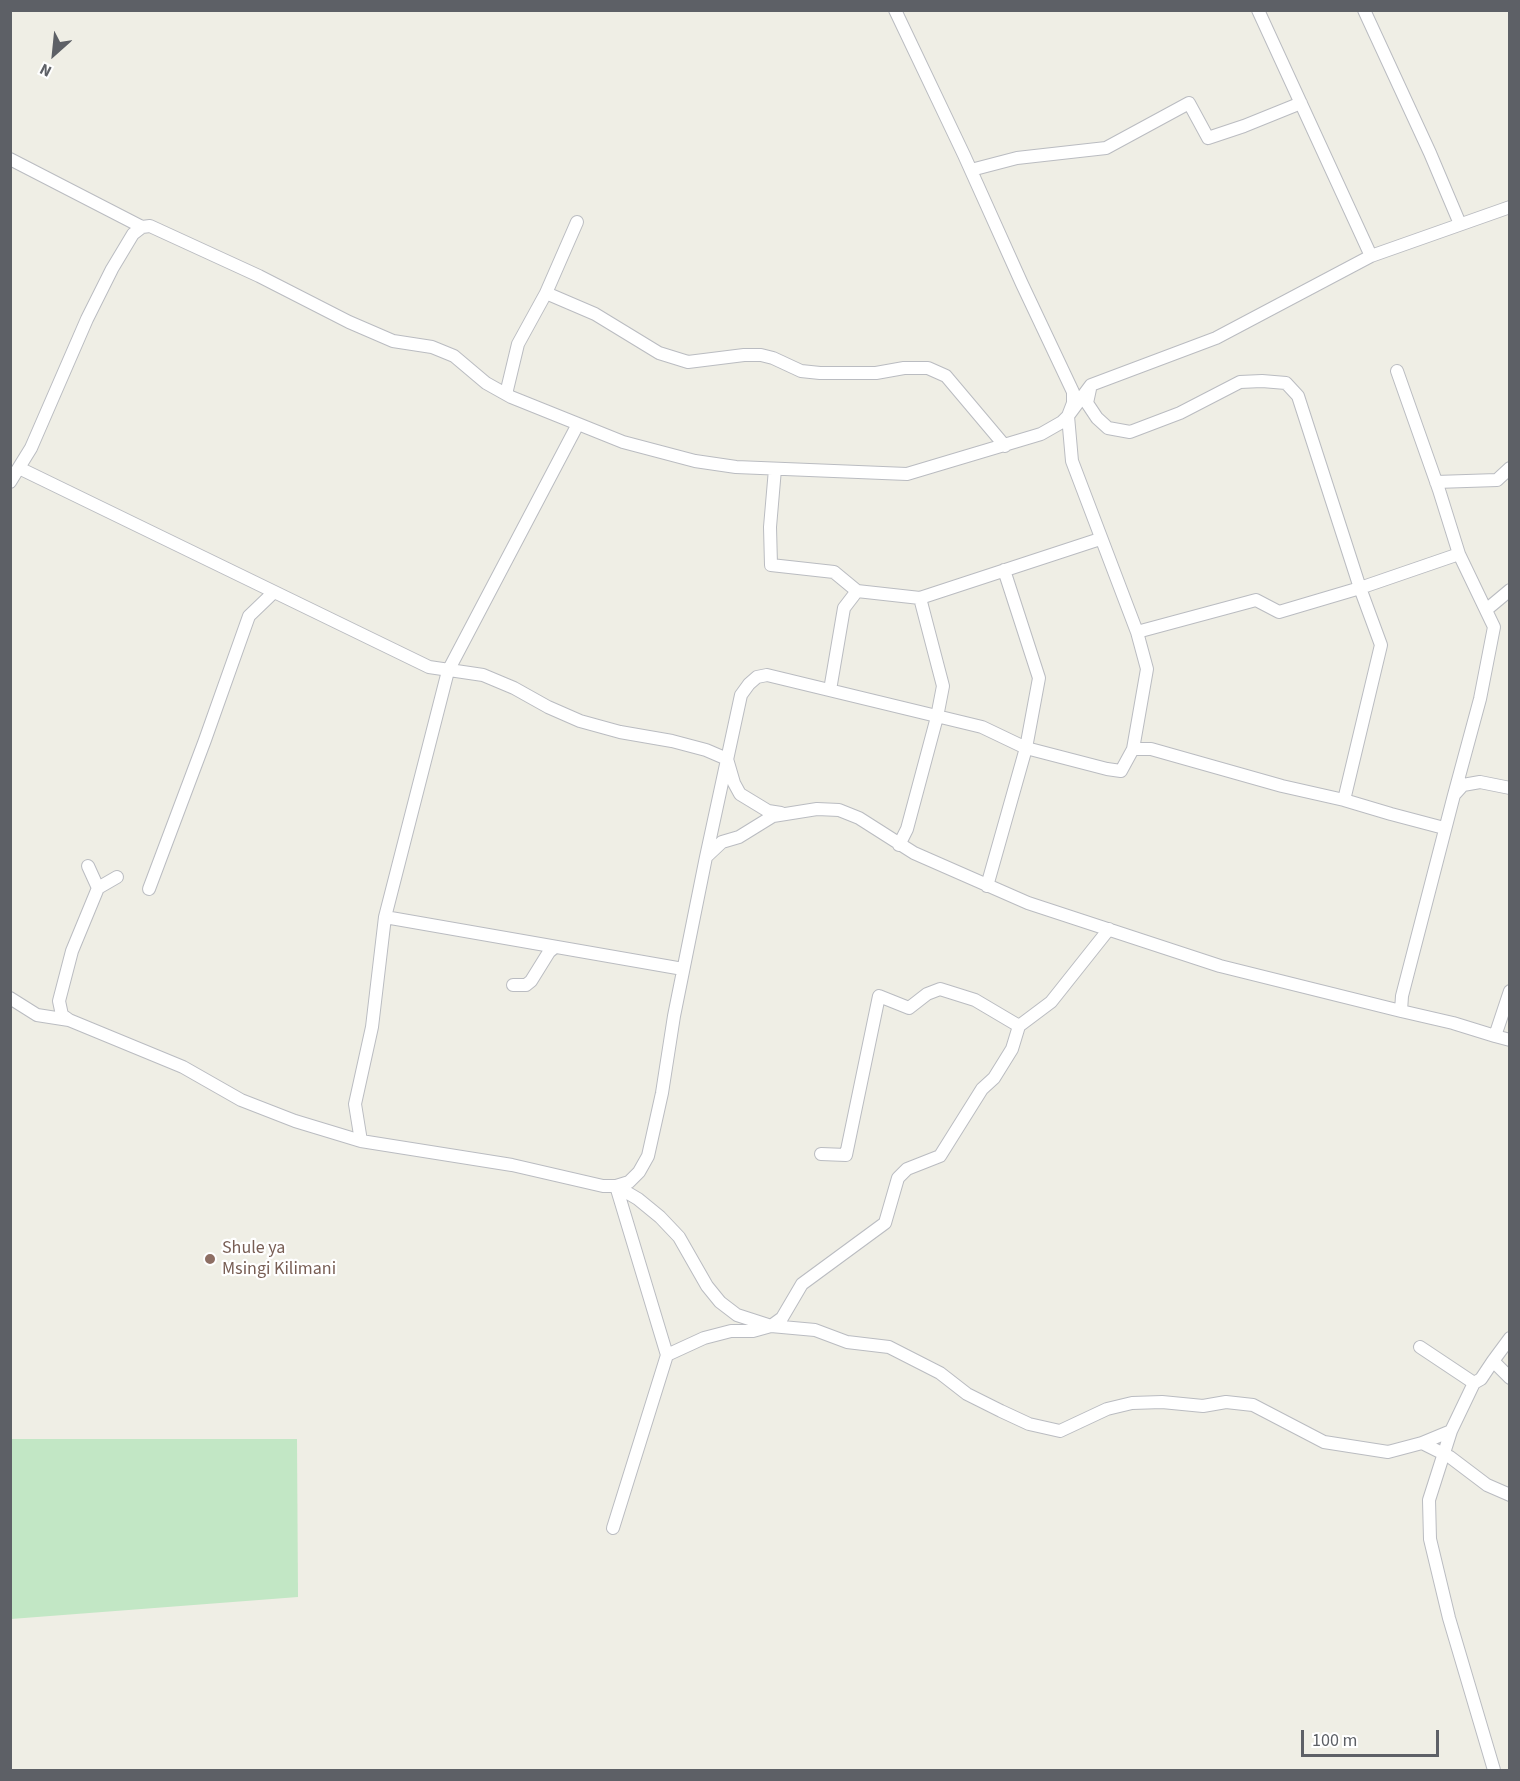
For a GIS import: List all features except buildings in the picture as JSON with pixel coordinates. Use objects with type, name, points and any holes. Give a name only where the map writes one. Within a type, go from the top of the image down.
[{"type":"street","points":[[117,877],[98,888],[72,951],[58,1001],[62,1015],[69,1020],[183,1067],[259,1108],[361,1141],[512,1165],[603,1186],[616,1186],[629,1182],[648,1156],[662,1094],[683,969],[741,695],[757,677],[767,675],[982,728],[1026,748],[1121,771],[1132,749],[1147,669],[1137,632],[1072,461],[1068,416],[1073,403],[1073,392],[895,10]]},
{"type":"street","points":[[1258,10],[1371,256]]},
{"type":"street","points":[[1364,10],[1460,224]]},
{"type":"street","points":[[971,170],[1017,158],[1106,148],[1188,103],[1208,138],[1301,104]]},
{"type":"street","points":[[10,159],[142,227]]},
{"type":"street","points":[[10,482],[31,448],[87,319],[112,269],[133,234],[142,227],[150,226],[167,232],[349,322],[393,341],[432,347],[454,356],[486,383],[506,394],[623,442],[695,461],[736,467],[907,474],[1041,434],[1062,422],[1091,385],[1216,338],[1371,256],[1509,207]]},
{"type":"street","points":[[506,394],[518,344],[546,293],[577,222]]},
{"type":"street","points":[[546,293],[595,314],[659,354],[688,362],[761,355],[801,371],[820,373],[876,373],[904,368],[928,368],[946,376],[1005,446]]},
{"type":"street","points":[[1398,371],[1459,554],[1494,627],[1480,699],[1444,828],[1402,996],[1401,1011]]},
{"type":"street","points":[[1091,385],[1087,403],[1097,418],[1108,428],[1131,432],[1180,413],[1240,382],[1286,383],[1298,396],[1360,588],[1381,645],[1344,800]]},
{"type":"street","points":[[361,1141],[355,1104],[372,1027],[385,917],[447,671],[578,424]]},
{"type":"street","points":[[19,468],[429,668],[483,675],[580,721],[620,732],[672,741],[706,750],[727,759]]},
{"type":"street","points":[[1436,482],[1497,480],[1509,468]]},
{"type":"street","points":[[775,470],[770,527],[771,565],[834,572],[857,591],[920,597],[1100,538]]},
{"type":"street","points":[[1137,632],[1256,600],[1279,612],[1360,588],[1459,554]]},
{"type":"street","points":[[987,886],[1026,748],[1039,678],[1004,570]]},
{"type":"street","points":[[1486,610],[1509,590]]},
{"type":"street","points":[[830,690],[844,609],[857,591]]},
{"type":"street","points":[[149,889],[249,616],[273,592]]},
{"type":"street","points":[[899,845],[907,829],[938,717],[943,686],[920,597]]},
{"type":"street","points":[[1132,749],[1151,750],[1444,828]]},
{"type":"street","points":[[727,759],[740,794],[768,811],[783,814]]},
{"type":"street","points":[[1454,795],[1463,785],[1480,783],[1509,788]]},
{"type":"street","points":[[706,857],[722,842],[739,837],[773,816],[817,809],[838,810],[859,818],[914,853],[1028,903],[1220,966],[1454,1023],[1509,1040]]},
{"type":"street","points":[[88,866],[98,888]]},
{"type":"street","points":[[385,917],[551,948],[683,969]]},
{"type":"street","points":[[667,1355],[704,1338],[731,1331],[753,1331],[771,1326],[782,1318],[802,1284],[885,1223],[898,1178],[907,1169],[940,1156],[982,1089],[994,1078],[1012,1049],[1019,1026],[1051,1002],[1109,929]]},
{"type":"street","points":[[513,985],[526,985],[531,981],[551,948]]},
{"type":"street","points":[[821,1154],[846,1155],[879,996],[909,1008],[927,994],[940,989],[975,1000],[1019,1026]]},
{"type":"street","points":[[1495,1036],[1509,991]]},
{"type":"street","points":[[10,998],[37,1015],[69,1020]]},
{"type":"street","points":[[637,1174],[637,1189],[641,1201]]},
{"type":"street","points":[[616,1186],[641,1201],[660,1217],[679,1238],[707,1286],[720,1302],[737,1315],[771,1326],[814,1330],[847,1342],[889,1347],[940,1373],[967,1394],[1029,1424],[1060,1431],[1107,1409],[1131,1403],[1162,1402],[1203,1406],[1226,1401],[1253,1406],[1324,1442],[1388,1452],[1422,1443],[1451,1431]]},
{"type":"street","points":[[613,1528],[667,1355],[616,1186]]},
{"type":"street","points":[[1494,1770],[1449,1618],[1430,1539],[1429,1500],[1451,1431],[1474,1383],[1481,1380],[1509,1338]]},
{"type":"street","points":[[1420,1347],[1474,1383]]},
{"type":"street","points":[[1493,1361],[1509,1378]]},
{"type":"street","points":[[1422,1443],[1443,1454],[1487,1485],[1509,1495]]},
{"type":"green space","points":[[11,1439],[297,1439],[298,1597],[11,1619]]},
{"type":"place","name":"Shule ya Msingi Kilimani","points":[[210,1259]]}]
